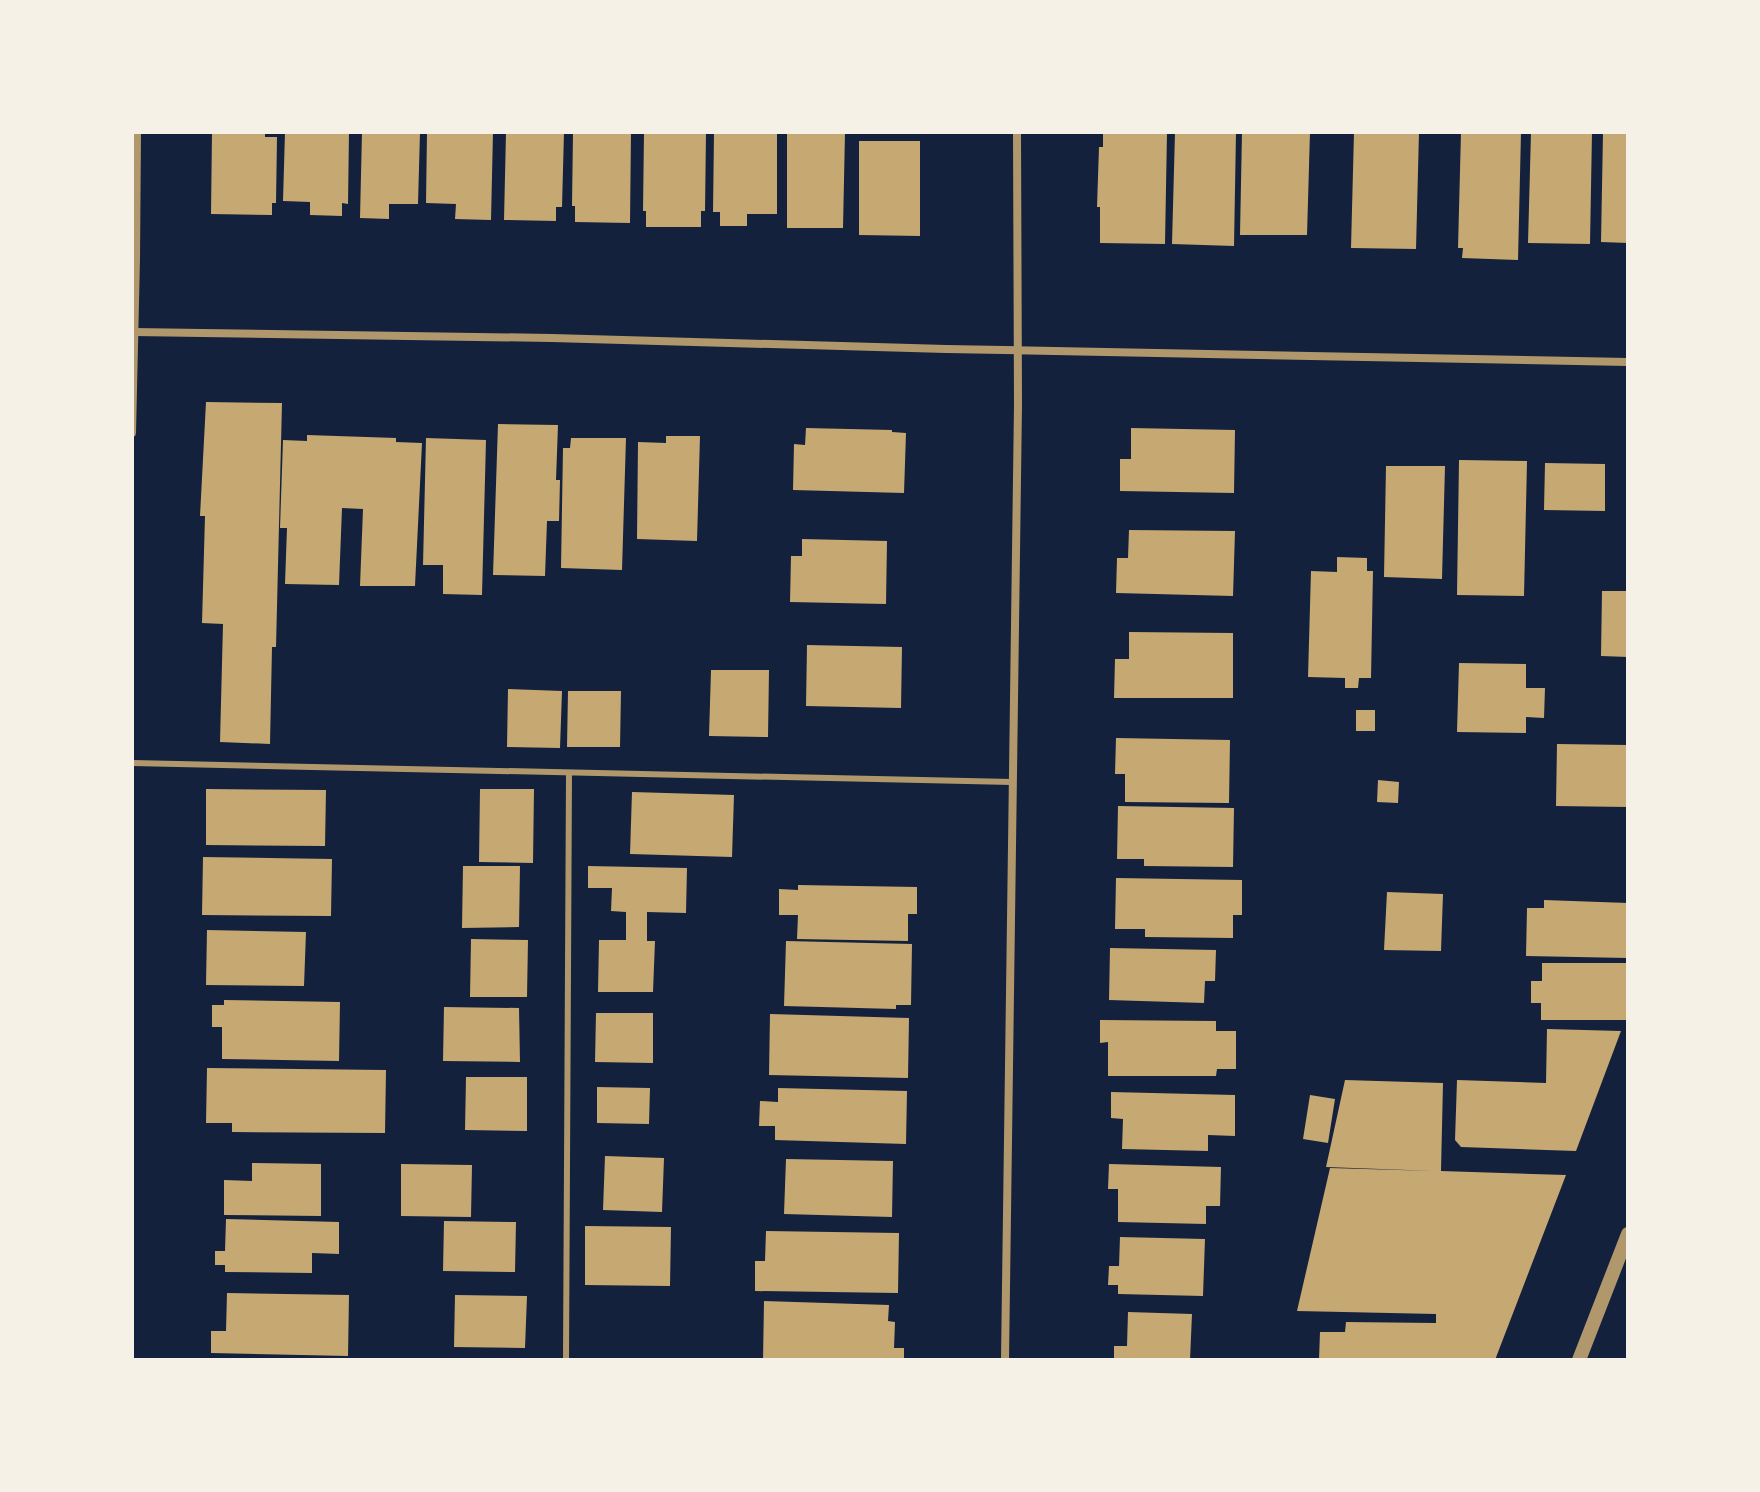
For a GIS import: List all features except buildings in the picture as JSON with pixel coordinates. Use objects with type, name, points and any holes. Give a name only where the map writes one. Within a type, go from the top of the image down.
[{"type":"street","points":[[132,433],[137,132]]},
{"type":"street","points":[[1005,1360],[1018,350],[1017,132]]},
{"type":"street","points":[[133,332],[552,338],[1628,362]]},
{"type":"street","points":[[1579,1360],[1628,1234]]},
{"type":"lane","points":[[132,763],[1012,782]]},
{"type":"lane","points":[[566,1360],[569,773]]}]
